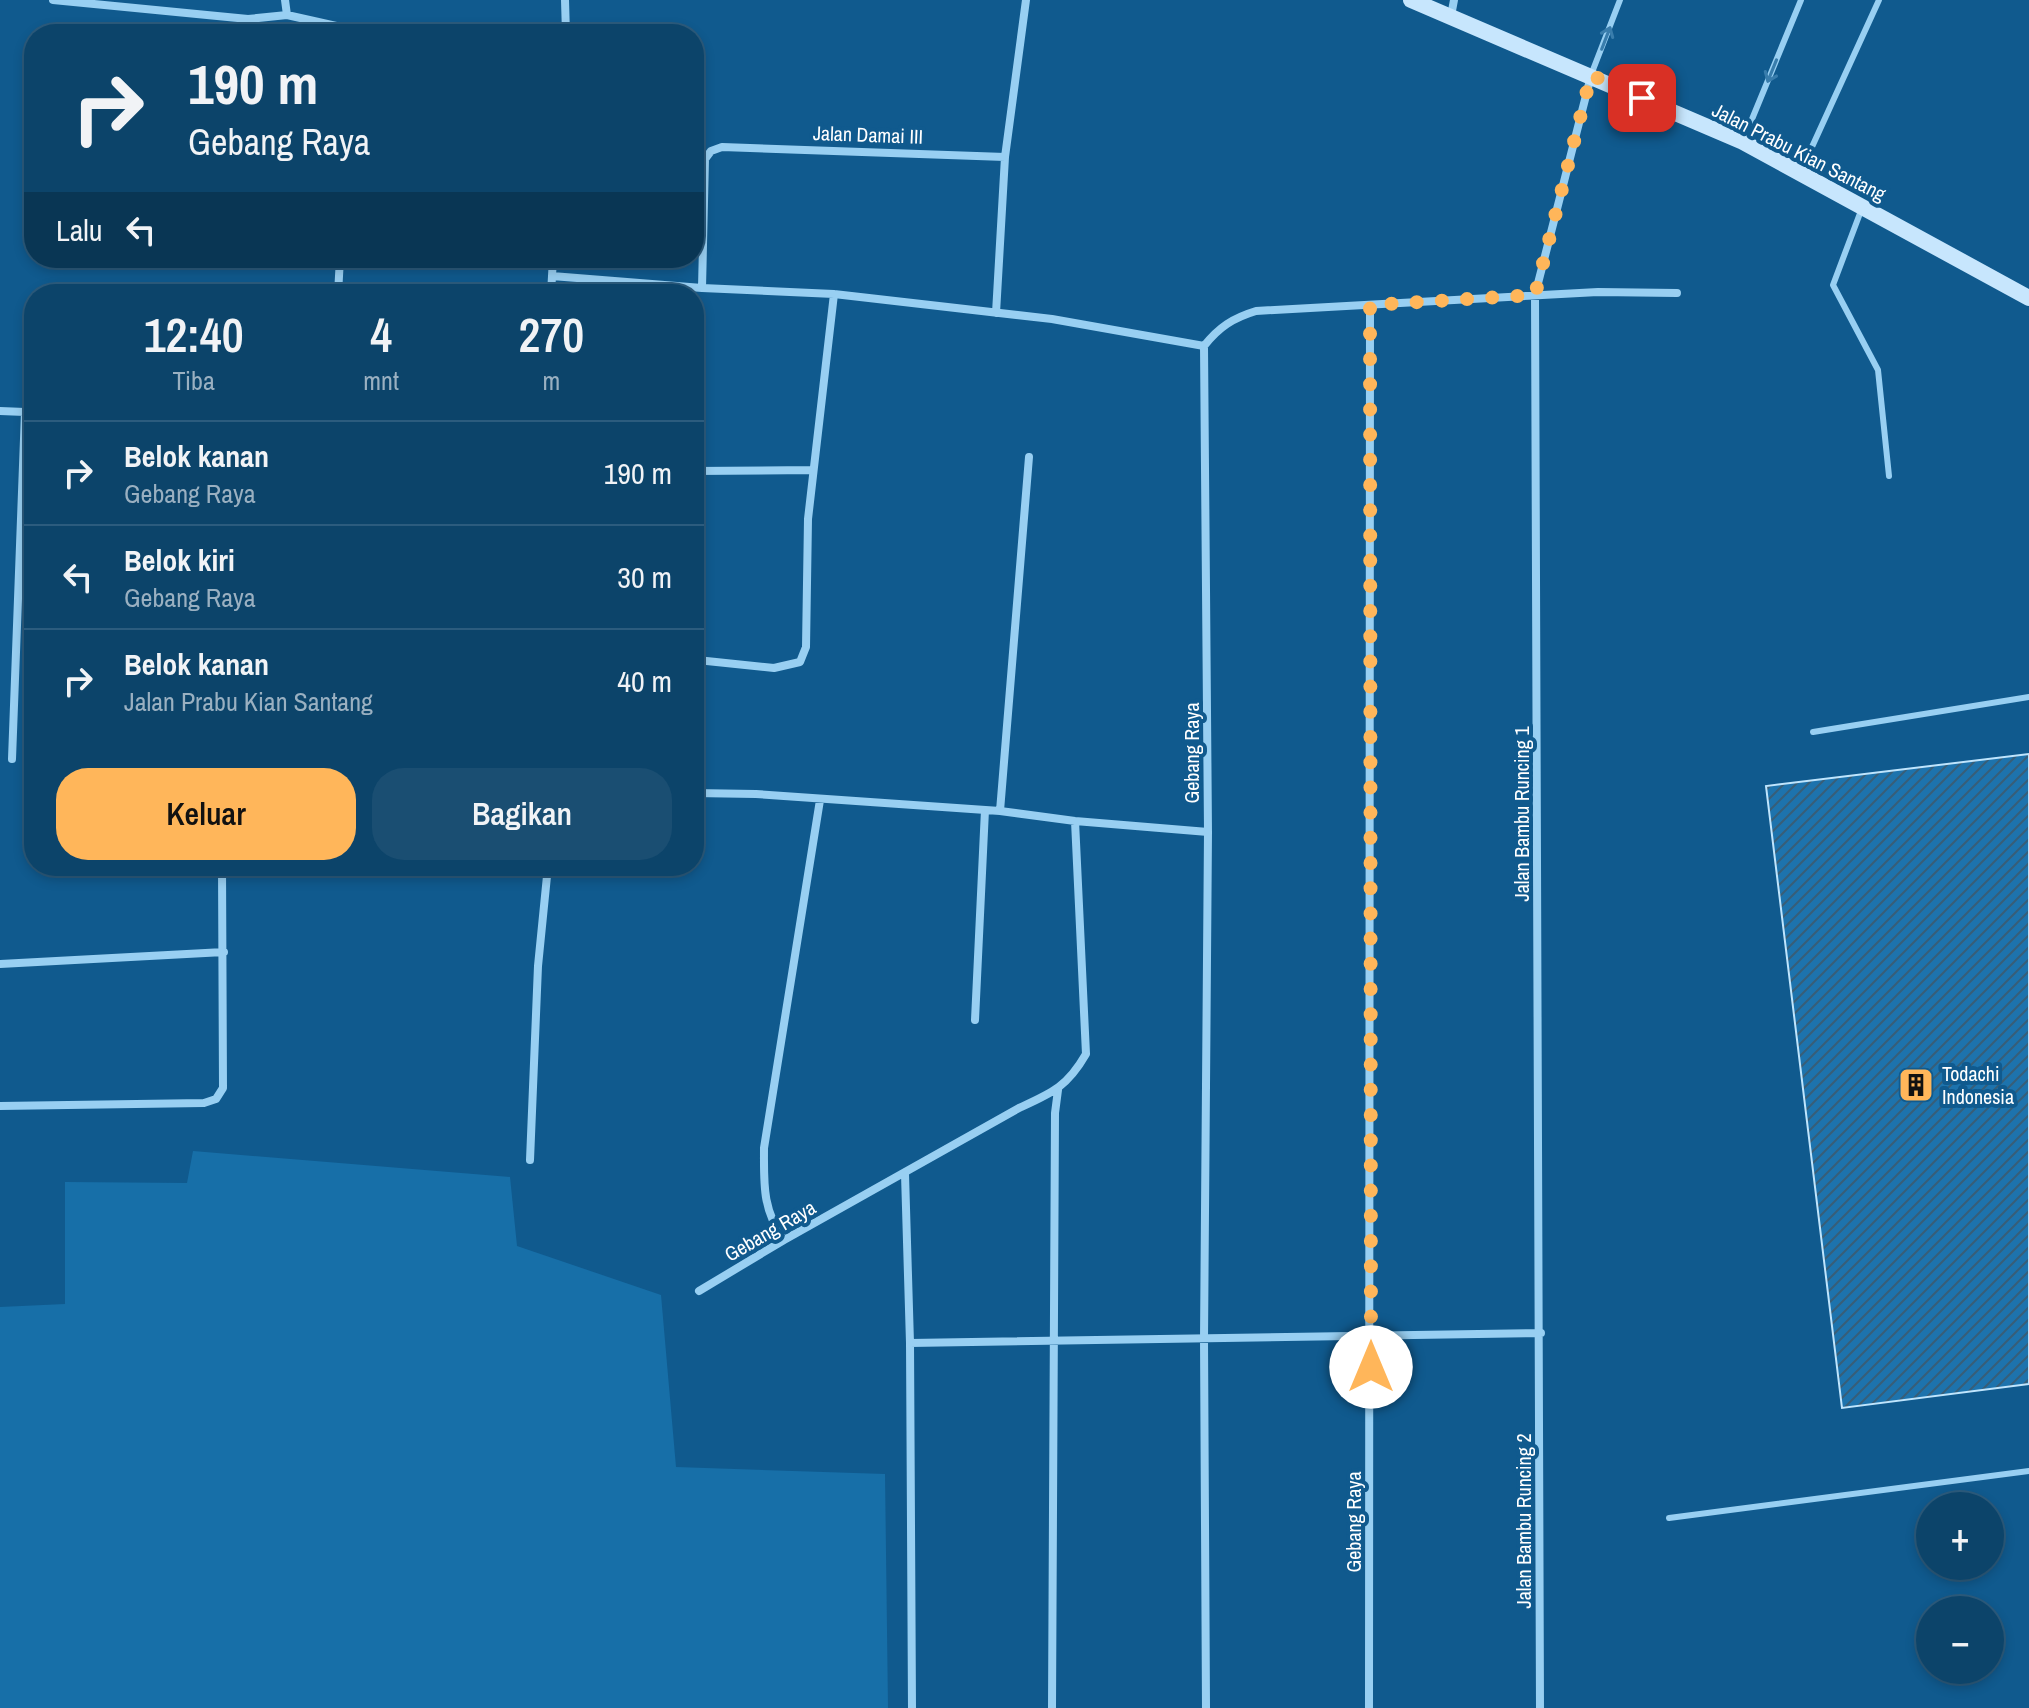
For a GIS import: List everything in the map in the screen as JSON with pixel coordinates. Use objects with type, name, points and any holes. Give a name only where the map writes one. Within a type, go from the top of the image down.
[{"type":"main road","name":"Jalan Prabu Kian Santang","points":[[1411,0],[1452,8],[1591,75],[1743,142],[2029,298]]},
{"type":"street","points":[[53,0],[248,19],[287,15],[327,24]]},
{"type":"street","points":[[285,0],[287,15]]},
{"type":"street","points":[[565,0],[566,24]]},
{"type":"street","points":[[996,313],[1005,157],[1026,0]]},
{"type":"street","points":[[1535,295],[1591,75]]},
{"type":"street","name":"Jalan Damai III","points":[[704,202],[705,159],[711,151],[722,147],[1005,157]]},
{"type":"street","points":[[552,268],[552,284]]},
{"type":"street","points":[[552,276],[652,284]]},
{"type":"street","points":[[704,288],[834,294],[1052,319],[1204,346],[1218,329],[1235,317],[1256,311],[1535,295],[1677,293]]},
{"type":"street","points":[[704,661],[774,668],[800,662],[806,647],[808,519],[834,294]]},
{"type":"street","name":"Jalan Bambu Runcing 1","points":[[1535,295],[1541,1333]]},
{"type":"street","name":"Gebang Raya","points":[[1369,1708],[1370,305]]},
{"type":"street","name":"Gebang Raya","points":[[1204,346],[1208,832],[1204,1339],[1206,1708]]},
{"type":"street","points":[[0,411],[24,412]]},
{"type":"street","points":[[1000,811],[1029,457]]},
{"type":"street","points":[[704,471],[813,470]]},
{"type":"street","points":[[12,759],[24,514]]},
{"type":"street","points":[[704,794],[1000,811],[1075,821],[1208,832]]},
{"type":"street","points":[[784,1240],[772,1223],[765,1195],[764,1148],[820,800]]},
{"type":"street","points":[[975,1020],[985,810]]},
{"type":"street","points":[[1052,1708],[1055,1113],[1058,1090],[1074,1076],[1086,1054],[1075,821]]},
{"type":"street","points":[[0,1106],[204,1103],[216,1099],[223,1088],[222,876]]},
{"type":"street","points":[[530,1160],[538,966],[547,876]]},
{"type":"street","points":[[0,964],[224,952]]},
{"type":"street","name":"Gebang Raya","points":[[699,1291],[1019,1108],[1058,1090]]},
{"type":"street","points":[[905,1174],[910,1343],[912,1708]]},
{"type":"street","points":[[910,1343],[1541,1333]]},
{"type":"street","name":"Jalan Bambu Runcing 2","points":[[1540,1708],[1541,1333]]},
{"type":"lane","points":[[1591,75],[1620,0]]},
{"type":"lane","points":[[1743,142],[1801,0]]},
{"type":"lane","points":[[1800,173],[1879,0]]},
{"type":"lane","points":[[1862,207],[1833,285],[1878,370],[1889,476]]},
{"type":"lane","points":[[1813,732],[2029,697]]},
{"type":"lane","points":[[1669,1518],[2029,1471]]},
{"type":"shaded area","points":[[193,1151],[510,1177],[517,1246],[661,1295],[676,1467],[885,1474],[888,1708],[0,1708],[0,1307],[65,1304],[65,1182],[187,1183]]},
{"type":"building","name":"Todachi Indonesia","points":[[2029,754],[2029,1384],[1842,1408],[1766,786]]},
{"type":"place","name":"Todachi Indonesia","points":[[1916,1085]]},
{"type":"route","points":[[1371,1367],[1370,305],[1535,295],[1591,75],[1642,98]]}]
